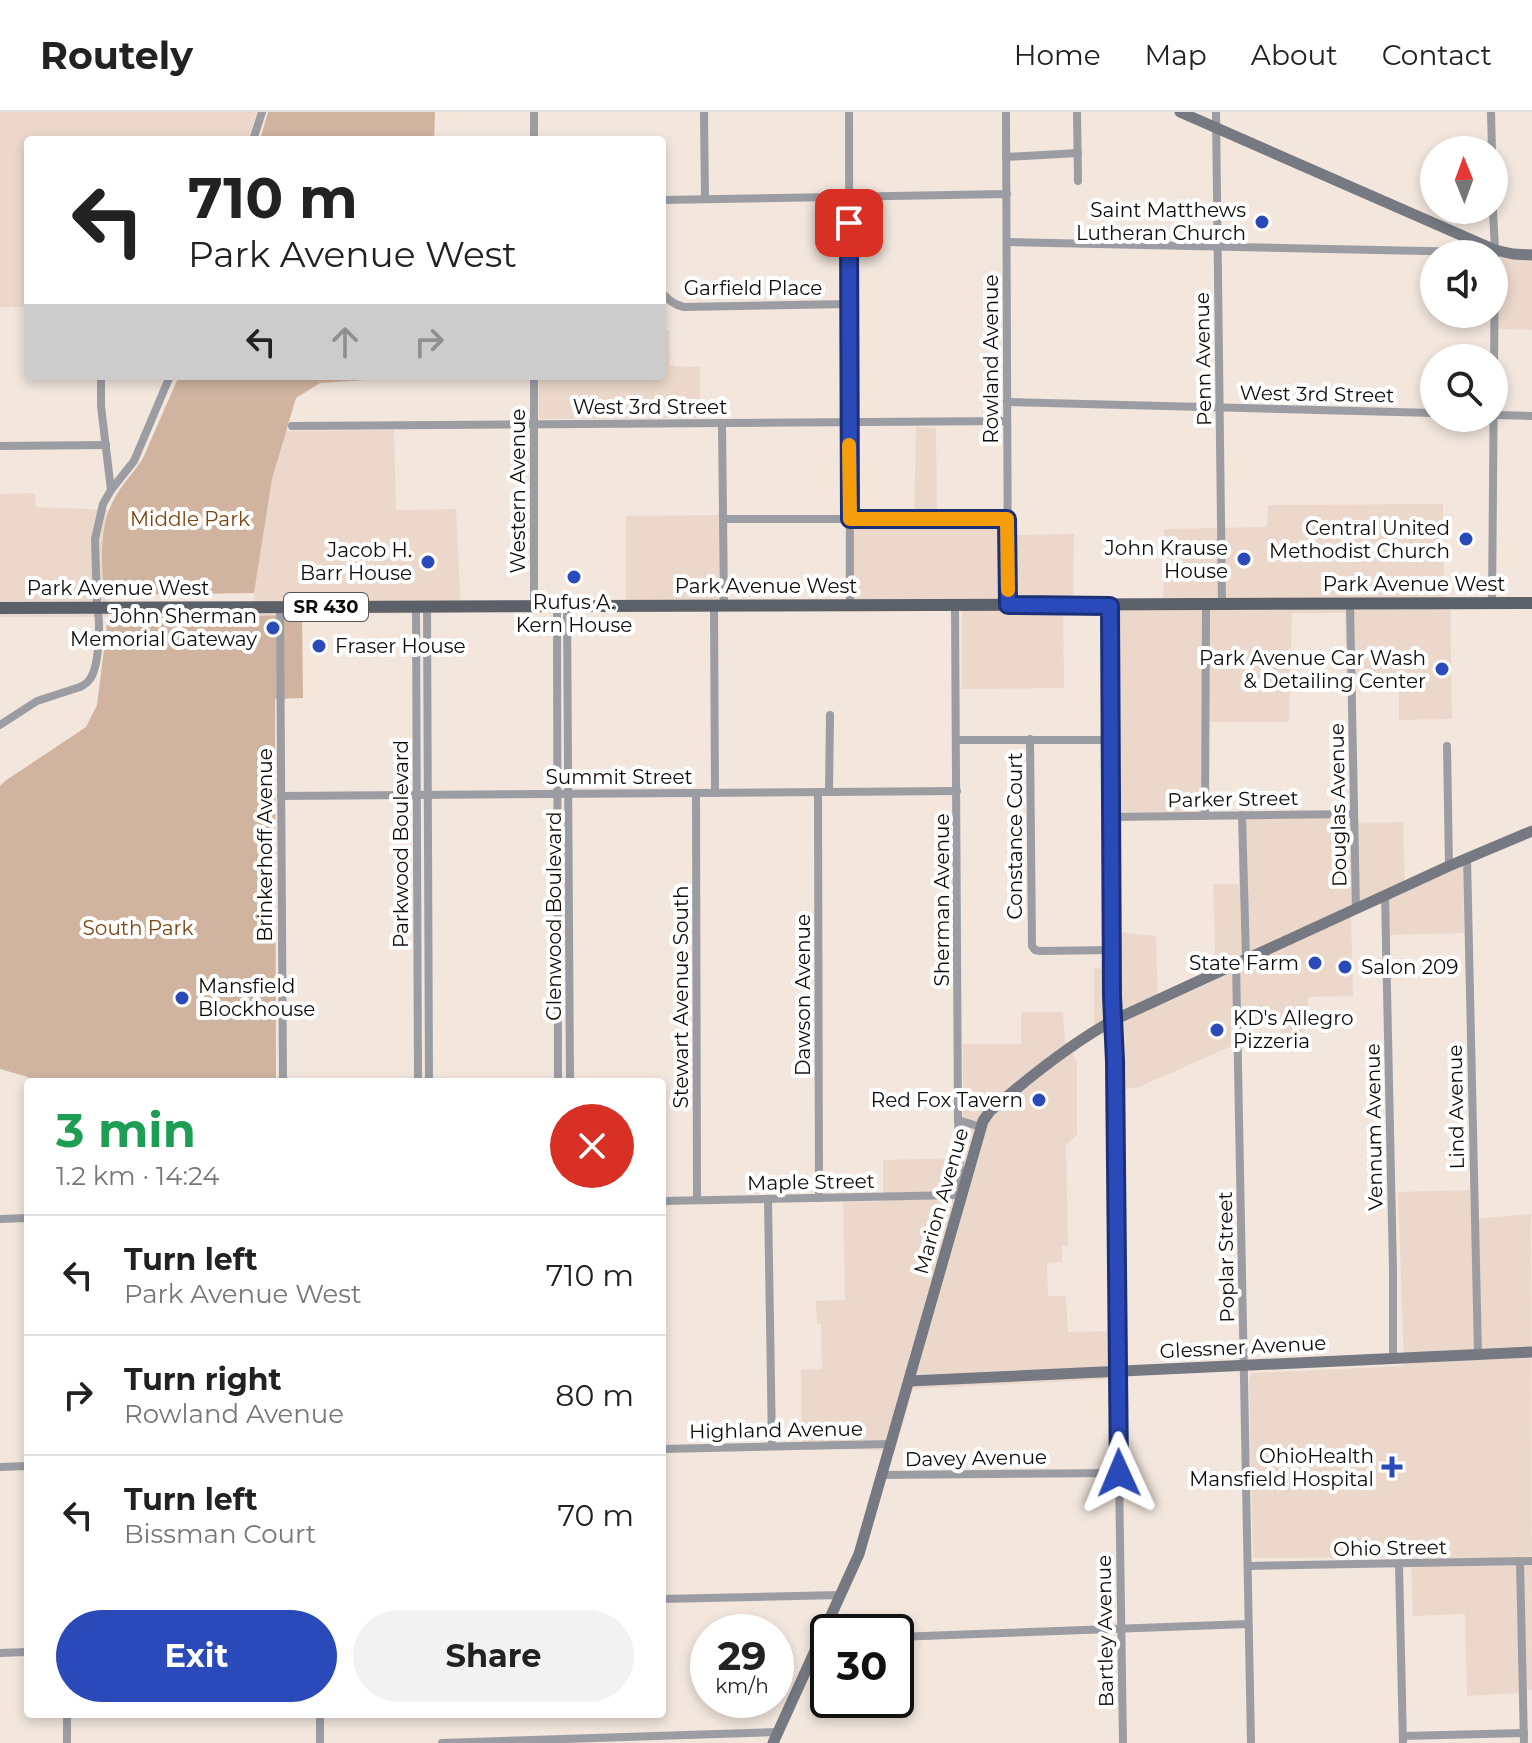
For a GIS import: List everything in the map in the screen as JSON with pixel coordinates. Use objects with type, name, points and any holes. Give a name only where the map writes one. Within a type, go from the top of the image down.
[{"type":"main road","name":"Park Avenue West","points":[[0,608],[1532,603]]},
{"type":"street","points":[[254,136],[262,112]]},
{"type":"street","points":[[534,112],[534,136]]},
{"type":"street","points":[[704,112],[705,199]]},
{"type":"street","points":[[849,112],[850,606]]},
{"type":"street","name":"Rowland Avenue","points":[[1006,112],[1008,605]]},
{"type":"street","points":[[1077,112],[1078,181]]},
{"type":"street","points":[[1180,112],[1472,240]]},
{"type":"street","name":"Penn Avenue","points":[[1216,112],[1222,605]]},
{"type":"street","points":[[1491,112],[1492,136]]},
{"type":"street","points":[[1006,157],[1078,153]]},
{"type":"street","points":[[666,200],[1007,194]]},
{"type":"street","points":[[1007,242],[1420,251]]},
{"type":"street","points":[[1508,253],[1532,255]]},
{"type":"street","name":"Garfield Place","points":[[666,298],[684,307],[849,304]]},
{"type":"street","points":[[101,380],[111,490]]},
{"type":"street","points":[[0,725],[37,701],[80,687],[90,680],[95,668],[99,619],[95,539],[103,504],[131,466],[168,380]]},
{"type":"street","name":"Western Avenue","points":[[534,380],[534,607]]},
{"type":"street","name":"West 3rd Street","points":[[1007,402],[1420,413]]},
{"type":"street","points":[[1508,415],[1532,416]]},
{"type":"street","name":"West 3rd Street","points":[[292,426],[1007,421]]},
{"type":"street","points":[[715,793],[724,519],[722,423]]},
{"type":"street","points":[[1492,604],[1494,432]]},
{"type":"street","points":[[0,446],[106,449]]},
{"type":"street","points":[[106,449],[114,466],[131,466]]},
{"type":"street","points":[[724,519],[1007,519]]},
{"type":"street","name":"Sherman Avenue","points":[[955,605],[961,1195]]},
{"type":"street","points":[[1205,816],[1206,605]]},
{"type":"street","name":"Douglas Avenue","points":[[1350,605],[1356,909]]},
{"type":"street","name":"Bartley Avenue","points":[[1110,606],[1112,996],[1123,1743]]},
{"type":"street","name":"Brinkerhoff Avenue","points":[[280,607],[283,1078]]},
{"type":"street","points":[[422,607],[428,795],[429,1078]]},
{"type":"street","name":"Parkwood Boulevard","points":[[418,1078],[417,795],[422,607]]},
{"type":"street","name":"Glenwood Boulevard","points":[[562,607],[570,794],[570,1078]]},
{"type":"street","name":"Glenwood Boulevard","points":[[558,1078],[557,794],[562,607]]},
{"type":"street","points":[[829,792],[830,715]]},
{"type":"street","name":"Constance Court","points":[[1030,739],[1032,946],[1040,951],[1112,950]]},
{"type":"street","points":[[957,740],[1111,740]]},
{"type":"street","points":[[1447,746],[1449,866]]},
{"type":"street","name":"Summit Street","points":[[281,796],[957,791]]},
{"type":"street","name":"Dawson Avenue","points":[[818,792],[819,1198]]},
{"type":"street","name":"Stewart Avenue South","points":[[696,793],[697,1200]]},
{"type":"street","name":"Parker Street","points":[[1111,817],[1354,814]]},
{"type":"street","name":"Poplar Street","points":[[1242,815],[1244,1365],[1251,1743]]},
{"type":"street","name":"Marion Avenue","points":[[834,1614],[859,1554],[981,1127],[990,1111],[1074,1045],[1114,1020],[1532,831]]},
{"type":"street","name":"Lind Avenue","points":[[1467,858],[1478,1354]]},
{"type":"street","name":"Vennum Avenue","points":[[1385,895],[1393,1358]]},
{"type":"street","points":[[958,1120],[981,1127]]},
{"type":"street","name":"Maple Street","points":[[666,1201],[961,1195]]},
{"type":"street","points":[[768,1199],[772,1446]]},
{"type":"street","points":[[0,1219],[24,1218]]},
{"type":"street","name":"Glessner Avenue","points":[[909,1381],[1532,1352]]},
{"type":"street","name":"Highland Avenue","points":[[666,1449],[890,1444]]},
{"type":"street","points":[[0,1467],[24,1466]]},
{"type":"street","name":"Davey Avenue","points":[[881,1475],[1119,1473]]},
{"type":"street","points":[[1520,1561],[1524,1743]]},
{"type":"street","name":"Ohio Street","points":[[1248,1566],[1532,1561]]},
{"type":"street","points":[[1399,1565],[1403,1739],[1524,1733]]},
{"type":"street","points":[[666,1599],[841,1595]]},
{"type":"street","points":[[914,1636],[1248,1624]]},
{"type":"street","points":[[0,1653],[24,1652]]},
{"type":"street","name":"Marion Avenue","points":[[776,1737],[810,1668]]},
{"type":"street","points":[[67,1718],[67,1743]]},
{"type":"street","points":[[320,1718],[320,1743]]},
{"type":"street","points":[[442,1743],[776,1737]]},
{"type":"shaded area","points":[[0,112],[257,112],[249,136],[24,136],[24,307],[0,307]]},
{"type":"shaded area","points":[[1508,258],[1532,260],[1532,330],[1498,329],[1508,328]]},
{"type":"shaded area","points":[[666,330],[669,330],[670,366],[700,367],[700,418],[539,419],[539,380],[666,380]]},
{"type":"shaded area","points":[[916,427],[936,428],[937,522],[1010,522],[1011,535],[1074,534],[1073,606],[1063,606],[1064,688],[962,689],[962,610],[845,612],[846,523],[914,522]]},
{"type":"shaded area","points":[[394,430],[396,510],[456,509],[461,613],[255,615],[257,566],[272,479],[285,431]]},
{"type":"shaded area","points":[[35,493],[36,507],[109,510],[102,535],[103,588],[108,595],[108,617],[0,617],[0,494]]},
{"type":"shaded area","points":[[1443,504],[1444,597],[1450,597],[1452,719],[1399,720],[1399,688],[1346,687],[1345,613],[1292,613],[1289,722],[1202,722],[1201,813],[1116,813],[1114,608],[1163,608],[1164,529],[1267,527],[1268,505]]},
{"type":"shaded area","points":[[721,515],[721,611],[626,611],[626,516]]},
{"type":"shaded area","points":[[1348,818],[1348,823],[1403,822],[1405,892],[1463,866],[1464,933],[1387,935],[1387,901],[1351,916],[1353,996],[1308,997],[1309,1026],[1302,1033],[1281,1035],[1280,1018],[1232,1021],[1232,1046],[1139,1087],[1119,1090],[1117,1026],[1094,1038],[1094,969],[1116,967],[1119,932],[1156,936],[1158,1006],[1216,980],[1213,884],[1239,884],[1238,819]]},
{"type":"shaded area","points":[[1021,1012],[1063,1012],[1065,1042],[1077,1061],[1077,1135],[1066,1145],[1068,1246],[1062,1246],[1062,1262],[1047,1263],[1048,1296],[1066,1296],[1068,1332],[1115,1331],[1114,1379],[913,1389],[895,1451],[802,1447],[801,1370],[822,1369],[821,1324],[817,1324],[816,1301],[845,1300],[843,1202],[883,1201],[883,1160],[963,1158],[963,1044],[1021,1044]]},
{"type":"shaded area","name":"OhioHealth Mansfield Hospital","points":[[1470,1190],[1471,1219],[1531,1214],[1532,1690],[1467,1696],[1465,1614],[1413,1616],[1411,1557],[1253,1558],[1249,1378],[1252,1373],[1404,1366],[1398,1192]]},
{"type":"green space","points":[[268,112],[435,112],[434,136],[261,136]]},
{"type":"green space","name":"Middle Park","points":[[177,380],[365,380],[320,383],[296,398],[272,479],[254,593],[108,595],[103,588],[102,563],[102,540],[107,517],[117,494],[143,458]]},
{"type":"green space","name":"South Park","points":[[302,615],[303,698],[275,699],[276,1078],[29,1078],[0,1069],[0,786],[86,727],[97,705],[108,617]]},
{"type":"slow traffic","points":[[849,445],[850,519],[1007,519],[1008,590]]},
{"type":"place","name":"Saint Matthews Lutheran Church","points":[[1262,222]]},
{"type":"place","name":"Central United Methodist Church","points":[[1466,539]]},
{"type":"place","name":"John Krause House","points":[[1244,559]]},
{"type":"place","name":"Jacob H. Barr House","points":[[428,562]]},
{"type":"place","name":"Rufus A. Kern House","points":[[574,577]]},
{"type":"place","name":"John Sherman Memorial Gateway","points":[[273,628]]},
{"type":"place","name":"Fraser House","points":[[319,646]]},
{"type":"place","name":"Park Avenue Car Wash & Detailing Center","points":[[1442,669]]},
{"type":"place","name":"State Farm","points":[[1315,963]]},
{"type":"place","name":"Salon 209","points":[[1345,967]]},
{"type":"place","name":"Mansfield Blockhouse","points":[[182,998]]},
{"type":"place","name":"KD's Allegro Pizzeria","points":[[1217,1030]]},
{"type":"place","name":"Red Fox Tavern","points":[[1039,1100]]},
{"type":"place","name":"OhioHealth Mansfield Hospital","points":[[1392,1467]]},
{"type":"route","points":[[849,223],[850,519],[1007,519],[1008,605],[1110,606],[1119,1473]]}]
